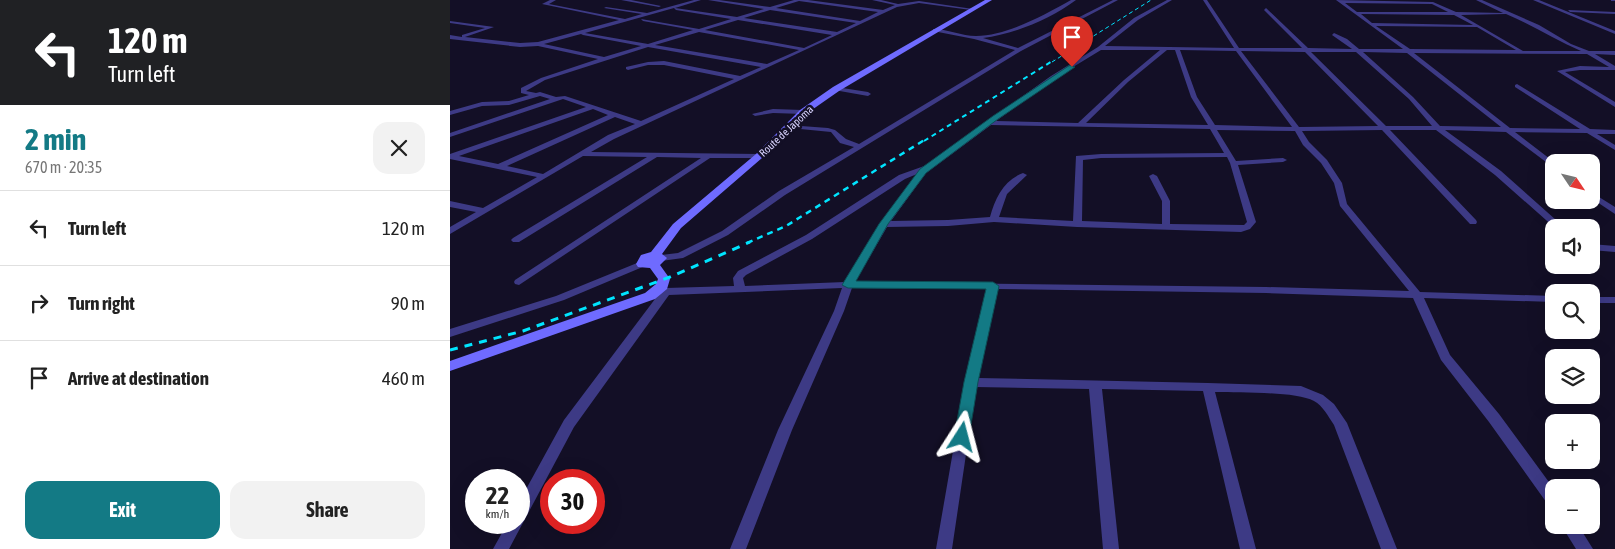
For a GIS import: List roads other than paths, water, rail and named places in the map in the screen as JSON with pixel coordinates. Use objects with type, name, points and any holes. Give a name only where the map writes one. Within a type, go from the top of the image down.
[{"type":"street","points":[[554,0],[544,4],[628,20]]},
{"type":"street","points":[[623,0],[659,6]]},
{"type":"street","points":[[450,37],[520,45],[538,44],[699,0]]},
{"type":"street","points":[[710,0],[860,22]]},
{"type":"street","points":[[535,95],[523,92],[523,89],[543,79],[604,59],[798,0],[883,11]]},
{"type":"street","points":[[875,0],[902,5]]},
{"type":"street","name":"Route de Japoma","points":[[653,260],[677,226],[759,156],[803,112],[836,89],[989,0]]},
{"type":"street","points":[[975,38],[995,36],[1020,27],[1074,0]]},
{"type":"street","points":[[450,333],[560,298],[653,260],[680,256],[694,250],[726,233],[771,200],[1019,50],[1116,0]]},
{"type":"street","points":[[740,289],[738,278],[742,273],[808,237],[902,177],[928,167],[988,123],[1100,48],[1136,19],[1170,0]]},
{"type":"street","points":[[1205,0],[1237,49],[1306,143],[1324,162],[1338,183],[1343,204],[1417,295],[1445,357],[1494,418],[1545,489]]},
{"type":"street","points":[[1478,0],[1537,26],[1615,68]]},
{"type":"street","points":[[1535,0],[1615,33]]},
{"type":"street","points":[[450,231],[581,154],[640,123],[838,34],[883,11],[921,1],[971,9]]},
{"type":"street","points":[[1339,1],[1410,52],[1545,159]]},
{"type":"street","points":[[1339,1],[1432,3],[1479,26],[1523,52]]},
{"type":"street","points":[[606,8],[650,14]]},
{"type":"street","points":[[672,8],[838,34]]},
{"type":"street","points":[[1266,9],[1384,128],[1473,222]]},
{"type":"street","points":[[1561,11],[1615,13]]},
{"type":"street","points":[[1594,12],[1608,18]]},
{"type":"street","points":[[1357,13],[1509,14]]},
{"type":"street","points":[[643,20],[803,50]]},
{"type":"street","points":[[450,22],[492,27],[457,38]]},
{"type":"street","points":[[1372,24],[1479,26]]},
{"type":"street","points":[[935,30],[1019,50]]},
{"type":"street","points":[[577,33],[767,66]]},
{"type":"street","points":[[1334,34],[1345,40],[1412,98],[1438,128],[1491,167],[1551,219]]},
{"type":"street","points":[[538,44],[604,59]]},
{"type":"street","points":[[1100,48],[1615,53]]},
{"type":"street","points":[[1081,124],[1126,81],[1166,48]]},
{"type":"street","points":[[884,224],[948,223],[994,219],[1077,224],[1241,229],[1247,227],[1252,222],[1231,159],[1194,97],[1177,48]]},
{"type":"street","points":[[628,68],[653,62],[680,64],[702,71],[739,78]]},
{"type":"street","points":[[1615,68],[1580,68],[1560,71],[1615,105]]},
{"type":"street","points":[[1517,86],[1615,148]]},
{"type":"street","points":[[836,89],[868,94]]},
{"type":"street","points":[[450,113],[482,104],[509,103],[535,95],[543,94],[556,99]]},
{"type":"street","points":[[450,135],[556,99],[567,98],[640,123]]},
{"type":"street","points":[[450,157],[593,107]]},
{"type":"street","points":[[755,114],[773,111],[803,112]]},
{"type":"street","points":[[501,166],[615,114]]},
{"type":"street","points":[[988,123],[1297,129],[1438,128],[1615,132]]},
{"type":"street","points":[[790,126],[833,131],[843,141],[859,146]]},
{"type":"street","points":[[581,154],[707,157],[759,156]]},
{"type":"street","points":[[516,240],[654,156]]},
{"type":"street","points":[[450,157],[543,176]]},
{"type":"street","points":[[519,282],[707,157]]},
{"type":"street","points":[[1077,224],[1079,158],[1283,160]]},
{"type":"street","points":[[738,549],[784,430],[840,311],[848,285],[884,224],[928,167]]},
{"type":"street","points":[[994,219],[998,200],[1004,190],[1023,175]]},
{"type":"street","points":[[1153,176],[1166,201],[1166,226]]},
{"type":"street","points":[[1600,200],[1615,211]]},
{"type":"street","points":[[450,204],[484,211]]},
{"type":"street","points":[[1600,248],[1615,249]]},
{"type":"street","points":[[530,496],[569,424],[662,292],[664,280],[653,260]]},
{"type":"street","points":[[450,366],[662,292],[848,285],[993,286],[1266,290],[1545,299]]},
{"type":"street","points":[[944,549],[971,382],[993,286]]},
{"type":"street","points":[[1600,300],[1615,300]]},
{"type":"street","points":[[971,382],[1301,391],[1319,398],[1329,407],[1340,423],[1388,549]]},
{"type":"street","points":[[1095,384],[1111,549]]},
{"type":"street","points":[[1208,387],[1248,549]]},
{"type":"street","points":[[501,549],[509,534]]},
{"type":"street","points":[[1575,534],[1585,549]]},
{"type":"railway","points":[[1052,62],[1151,0]]},
{"type":"railway","points":[[924,141],[1054,60]]},
{"type":"railway","points":[[747,243],[786,226],[926,139]]},
{"type":"railway","points":[[450,350],[523,331],[670,277],[750,242]]}]
